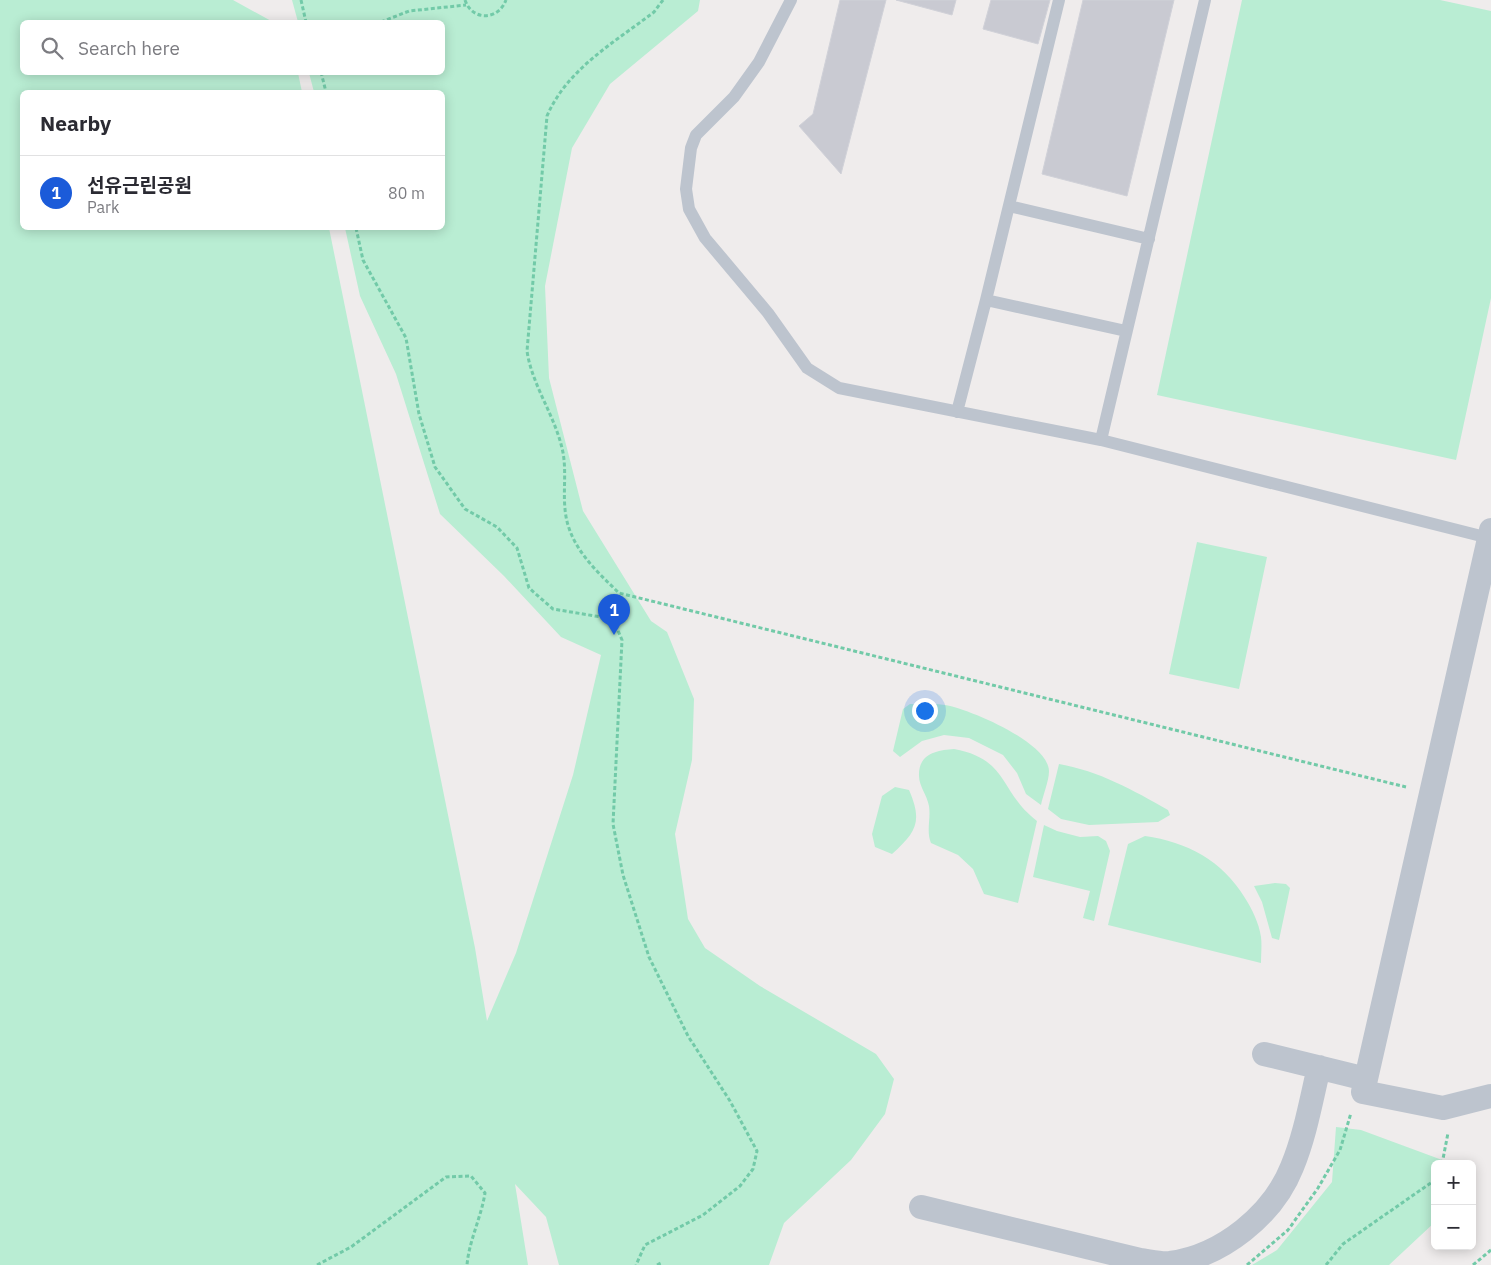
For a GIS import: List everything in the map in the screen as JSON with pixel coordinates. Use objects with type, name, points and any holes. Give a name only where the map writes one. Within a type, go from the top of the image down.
[{"type":"street","points":[[1490,534],[1363,1092],[1442,1108],[1491,1096]]},
{"type":"street","points":[[1264,1054],[1366,1078]]},
{"type":"street","points":[[921,1207],[1140,1260],[1169,1263],[1208,1253],[1234,1237],[1265,1211],[1292,1169],[1306,1124],[1319,1067]]},
{"type":"lane","points":[[791,0],[759,62],[734,97],[696,135],[691,148],[686,189],[689,210],[705,238],[768,313],[807,368],[839,388],[1101,440],[1490,534]]},
{"type":"lane","points":[[956,412],[986,300],[1059,0]]},
{"type":"lane","points":[[1101,440],[1205,0]]},
{"type":"lane","points":[[1009,206],[1149,240]]},
{"type":"lane","points":[[986,300],[1126,331]]},
{"type":"path","points":[[301,0],[306,20]]},
{"type":"path","points":[[465,0],[466,5],[477,15],[491,16],[503,8],[506,0]]},
{"type":"path","points":[[663,0],[654,12],[569,81],[553,101],[547,116],[527,351],[530,370],[562,448],[565,510],[569,532],[585,558],[619,593],[1406,787]]},
{"type":"path","points":[[386,20],[409,11],[466,5]]},
{"type":"path","points":[[322,75],[326,90]]},
{"type":"path","points":[[356,230],[363,260],[406,338],[419,414],[435,467],[465,510],[497,527],[517,548],[529,588],[553,609],[613,619]]},
{"type":"path","points":[[619,593],[613,619],[622,640],[613,824],[623,875],[648,957],[688,1036],[730,1101],[757,1151],[753,1169],[740,1186],[703,1215],[646,1246],[636,1265]]},
{"type":"path","points":[[1443,1160],[1450,1127]]},
{"type":"path","points":[[317,1265],[359,1241],[446,1177],[471,1176],[485,1193],[481,1217],[468,1252],[467,1265]]},
{"type":"path","points":[[1326,1265],[1344,1244],[1431,1183]]},
{"type":"path","points":[[1473,1265],[1491,1250]]},
{"type":"green space","points":[[0,0],[233,0],[269,20],[20,20],[20,75],[298,75],[302,90],[20,90],[20,230],[329,230],[475,948],[487,1021],[516,953],[573,775],[601,655],[561,637],[504,576],[440,514],[396,374],[360,296],[345,230],[445,230],[445,90],[313,90],[310,75],[445,75],[445,20],[297,20],[292,0],[700,0],[698,11],[610,84],[572,148],[545,286],[549,378],[583,511],[651,621],[667,632],[694,699],[692,760],[675,834],[688,919],[705,948],[760,986],[876,1054],[894,1079],[885,1114],[851,1160],[784,1223],[769,1265],[559,1265],[546,1217],[515,1184],[528,1265],[0,1265]]},
{"type":"green space","points":[[1242,0],[1440,0],[1491,11],[1491,298],[1456,460],[1157,395]]},
{"type":"green space","points":[[1197,542],[1267,557],[1239,689],[1169,674]]},
{"type":"green space","points":[[910,704],[936,704],[956,708],[988,720],[1022,738],[1036,749],[1045,760],[1049,771],[1041,805],[1026,794],[1017,773],[1003,755],[969,738],[944,735],[922,741],[900,757],[893,751],[903,709]]},
{"type":"green space","points":[[954,749],[985,760],[1002,778],[1025,810],[1037,821],[1018,903],[984,894],[973,869],[958,855],[931,843],[929,834],[929,806],[919,780],[920,769],[925,758],[935,752]]},
{"type":"green space","points":[[1059,764],[1102,776],[1142,795],[1168,810],[1170,815],[1158,822],[1089,825],[1061,819],[1048,809]]},
{"type":"green space","points":[[895,787],[909,790],[916,810],[916,819],[912,833],[892,854],[875,847],[872,834],[882,796]]},
{"type":"green space","points":[[1044,825],[1057,831],[1080,837],[1098,836],[1106,841],[1110,851],[1094,921],[1083,918],[1090,891],[1033,877]]},
{"type":"green space","points":[[1145,836],[1189,848],[1214,863],[1226,873],[1245,898],[1257,921],[1261,937],[1261,963],[1108,925],[1128,844]]},
{"type":"green space","points":[[1275,883],[1286,884],[1290,888],[1279,940],[1272,938],[1262,902],[1254,886]]},
{"type":"green space","points":[[1336,1127],[1361,1130],[1442,1160],[1431,1160],[1431,1226],[1389,1265],[1252,1265],[1277,1250],[1332,1182]]},
{"type":"building","points":[[840,0],[886,0],[841,174],[799,126],[813,114]]},
{"type":"building","points":[[896,0],[956,0],[952,15]]},
{"type":"building","points":[[991,0],[1050,0],[1038,44],[983,29]]},
{"type":"building","points":[[1083,0],[1174,0],[1127,196],[1042,174]]},
{"type":"place","name":"선유근린공원","points":[[614,635]]}]
